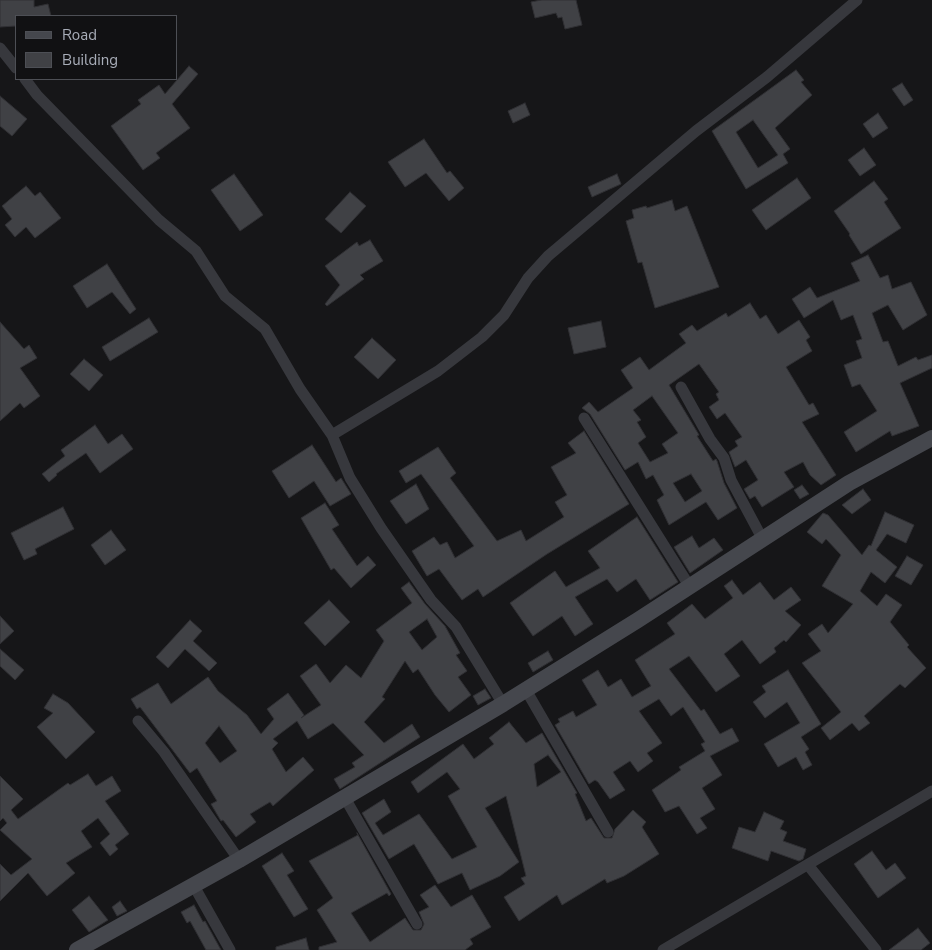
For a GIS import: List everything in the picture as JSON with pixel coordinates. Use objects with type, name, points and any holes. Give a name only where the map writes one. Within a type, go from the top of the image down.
[{"type":"street","points":[[332,434],[438,371],[482,337],[504,315],[528,278],[548,256],[696,131],[767,77],[857,0]]},
{"type":"street","points":[[0,48],[15,67]]},
{"type":"street","points":[[26,80],[37,95],[159,220],[196,251],[225,296],[265,329],[300,389],[332,434],[350,478],[381,528],[431,600],[456,627],[502,704]]},
{"type":"street","points":[[681,387],[710,439],[724,458],[731,480],[762,538]]},
{"type":"street","points":[[584,418],[690,586]]},
{"type":"street","points":[[77,950],[240,860],[526,690],[849,482],[932,438]]},
{"type":"street","points":[[526,690],[608,832]]},
{"type":"street","points":[[138,721],[164,752],[240,860]]},
{"type":"street","points":[[664,950],[932,791]]},
{"type":"street","points":[[345,798],[417,924]]},
{"type":"street","points":[[808,865],[876,950]]},
{"type":"street","points":[[194,886],[230,950]]},
{"type":"building","points":[[0,0],[34,0],[34,7],[48,4],[51,15],[15,15],[15,26],[0,27]]},
{"type":"building","points":[[541,0],[576,0],[582,25],[565,29],[562,17],[558,18],[556,13],[535,18],[531,2]]},
{"type":"building","points":[[189,66],[198,74],[172,104],[190,128],[156,153],[160,158],[143,170],[111,126],[141,104],[138,100],[159,85],[165,94]]},
{"type":"building","points":[[796,70],[804,80],[801,82],[812,95],[775,128],[790,149],[783,154],[788,163],[746,189],[712,131]],"holes":[[[753,120],[778,155],[758,168],[736,132]]]},
{"type":"building","points":[[902,83],[913,100],[904,106],[892,89]]},
{"type":"building","points":[[0,96],[27,119],[12,136],[0,126]]},
{"type":"building","points":[[525,103],[530,115],[513,123],[508,111]]},
{"type":"building","points":[[878,113],[888,128],[873,138],[863,124]]},
{"type":"building","points":[[424,139],[447,173],[450,171],[464,188],[449,201],[426,173],[405,187],[388,162]]},
{"type":"building","points":[[864,148],[876,165],[860,176],[848,160]]},
{"type":"building","points":[[234,174],[263,215],[240,231],[211,190]]},
{"type":"building","points":[[617,174],[621,184],[592,197],[588,187]]},
{"type":"building","points":[[797,178],[811,198],[766,230],[752,210]]},
{"type":"building","points":[[874,181],[888,199],[884,202],[901,228],[861,254],[834,211]]},
{"type":"building","points":[[26,186],[35,196],[40,192],[61,218],[35,238],[26,227],[15,237],[5,225],[12,219],[2,206]]},
{"type":"building","points":[[350,192],[366,206],[341,233],[325,219]]},
{"type":"building","points":[[672,200],[675,211],[687,206],[719,287],[655,308],[642,262],[638,263],[626,221],[634,218],[632,210],[646,206],[647,208]]},
{"type":"building","points":[[370,240],[383,261],[360,275],[364,279],[327,306],[325,304],[340,285],[325,266],[357,242],[359,246]]},
{"type":"building","points":[[868,255],[880,278],[888,275],[892,289],[911,282],[927,315],[903,330],[888,305],[872,313],[883,342],[888,341],[898,366],[916,357],[918,360],[932,355],[932,368],[900,383],[919,426],[892,436],[890,431],[856,452],[844,432],[877,411],[860,384],[852,387],[844,365],[862,358],[856,341],[862,339],[853,315],[841,320],[833,300],[804,318],[792,299],[810,287],[817,298],[860,281],[851,263]]},
{"type":"building","points":[[107,264],[136,309],[130,314],[112,292],[87,308],[73,286]]},
{"type":"building","points":[[750,303],[760,319],[766,315],[778,334],[799,320],[810,337],[806,340],[812,351],[786,367],[809,405],[813,403],[819,414],[802,422],[836,475],[821,485],[810,475],[803,462],[784,472],[794,487],[762,507],[755,496],[750,499],[744,489],[758,480],[746,460],[735,467],[729,452],[738,446],[735,441],[742,437],[725,413],[717,419],[709,407],[719,400],[716,394],[719,392],[699,364],[669,385],[699,435],[697,436],[713,461],[716,459],[724,483],[737,508],[718,520],[706,502],[669,525],[657,500],[664,495],[653,475],[646,479],[638,462],[625,470],[590,414],[582,408],[589,402],[598,412],[633,388],[621,370],[640,357],[649,370],[686,343],[679,334],[692,325],[697,331],[726,313],[728,317]],"holes":[[[652,396],[678,433],[662,444],[668,453],[650,462],[638,443],[646,437],[637,422],[641,420],[633,410]],[[691,474],[702,491],[685,502],[673,483]]]},
{"type":"building","points":[[149,318],[158,332],[110,361],[102,347]]},
{"type":"building","points":[[601,321],[606,347],[574,354],[568,328]]},
{"type":"building","points":[[0,322],[24,349],[29,345],[37,358],[20,368],[40,396],[24,408],[20,403],[0,421]]},
{"type":"building","points":[[372,338],[396,360],[378,379],[354,357]]},
{"type":"building","points":[[84,359],[103,375],[89,391],[70,374]]},
{"type":"building","points":[[95,425],[108,444],[122,434],[133,449],[100,473],[86,453],[56,474],[49,482],[42,474],[65,456],[61,450]]},
{"type":"building","points":[[584,431],[629,504],[547,554],[483,597],[478,589],[462,600],[439,569],[427,576],[412,551],[434,537],[440,545],[447,542],[455,558],[474,546],[421,474],[406,483],[399,471],[438,447],[456,473],[450,478],[497,541],[521,530],[526,541],[564,517],[555,502],[567,495],[551,467],[576,453],[568,443]]},
{"type":"building","points":[[312,445],[336,482],[341,478],[351,494],[330,506],[314,481],[289,498],[272,471]]},
{"type":"building","points":[[416,484],[429,509],[406,524],[390,501]]},
{"type":"building","points":[[802,485],[809,494],[800,499],[794,490]]},
{"type":"building","points":[[863,489],[871,500],[852,514],[842,505]]},
{"type":"building","points":[[325,503],[339,525],[332,529],[357,566],[368,556],[376,565],[351,588],[334,568],[331,570],[301,518]]},
{"type":"building","points":[[63,507],[74,529],[35,549],[37,554],[24,560],[11,533]]},
{"type":"building","points":[[885,512],[914,525],[906,543],[887,534],[876,550],[897,567],[885,583],[871,572],[860,591],[877,606],[886,594],[902,605],[890,622],[909,645],[907,647],[926,668],[905,688],[900,684],[864,716],[870,723],[859,731],[852,723],[830,740],[821,728],[841,712],[802,663],[821,651],[808,634],[822,624],[828,633],[853,604],[822,586],[841,555],[826,539],[822,544],[807,532],[823,513],[828,515],[862,555],[869,545],[871,546]]},
{"type":"building","points":[[637,517],[678,582],[650,600],[636,579],[617,592],[607,579],[575,597],[593,624],[575,636],[562,616],[533,636],[510,603],[555,571],[566,587],[600,568],[588,551]]},
{"type":"building","points":[[111,530],[126,550],[105,565],[91,545]]},
{"type":"building","points":[[692,536],[699,548],[714,538],[723,550],[690,573],[674,547]]},
{"type":"building","points":[[907,556],[923,565],[911,585],[895,576]]},
{"type":"building","points":[[732,580],[743,595],[760,582],[774,600],[791,587],[801,600],[785,611],[801,625],[786,642],[784,640],[774,648],[776,652],[760,664],[742,640],[724,654],[740,676],[716,692],[689,656],[669,669],[701,711],[704,709],[720,734],[732,728],[739,741],[710,756],[722,775],[702,788],[715,809],[700,818],[707,828],[697,834],[679,806],[665,812],[652,790],[681,770],[679,767],[705,751],[701,744],[705,742],[683,707],[671,716],[659,699],[639,711],[662,743],[647,753],[653,761],[638,772],[630,761],[613,772],[625,790],[610,799],[598,782],[595,780],[589,784],[555,725],[560,722],[558,719],[573,711],[576,717],[597,705],[582,680],[598,670],[608,687],[621,679],[632,697],[651,686],[635,660],[675,634],[667,623],[692,604],[705,619],[733,598],[724,586]]},
{"type":"building","points":[[409,582],[425,604],[445,626],[460,653],[456,655],[467,671],[458,677],[471,695],[449,712],[418,669],[413,673],[405,661],[382,697],[385,699],[364,722],[384,743],[412,724],[420,737],[340,789],[334,779],[355,767],[352,763],[364,755],[333,723],[308,739],[297,721],[273,739],[278,743],[272,749],[286,772],[303,757],[314,770],[273,806],[270,802],[250,814],[256,822],[236,837],[223,820],[221,821],[211,804],[217,801],[197,768],[190,773],[140,707],[137,709],[131,699],[158,683],[171,704],[208,677],[218,691],[247,715],[261,734],[274,719],[267,709],[288,693],[304,715],[301,718],[321,705],[300,676],[316,664],[330,683],[346,665],[361,678],[384,641],[376,630],[412,603],[401,588]],"holes":[[[427,619],[437,637],[422,650],[409,632]],[[219,726],[237,751],[220,763],[205,743]]]},
{"type":"building","points":[[329,600],[350,622],[325,646],[304,623]]},
{"type":"building","points":[[0,616],[14,631],[0,644]]},
{"type":"building","points":[[190,620],[202,631],[193,641],[217,663],[209,671],[185,649],[168,668],[156,657]]},
{"type":"building","points":[[0,649],[24,670],[15,680],[0,666]]},
{"type":"building","points":[[548,651],[553,660],[533,672],[528,663]]},
{"type":"building","points":[[788,670],[821,724],[801,737],[809,749],[805,752],[812,765],[803,770],[796,757],[778,767],[764,744],[800,723],[787,702],[765,718],[753,702],[766,692],[762,686]]},
{"type":"building","points":[[485,689],[491,698],[478,705],[473,696]]},
{"type":"building","points":[[53,694],[68,703],[95,732],[66,759],[37,727],[53,713],[44,708]]},
{"type":"building","points":[[509,722],[526,743],[542,733],[577,793],[575,794],[586,821],[591,818],[604,838],[612,838],[615,829],[633,810],[646,822],[642,827],[659,854],[624,876],[607,883],[605,879],[562,905],[557,895],[519,921],[504,897],[525,884],[521,878],[526,876],[506,796],[485,808],[519,862],[500,876],[470,890],[462,873],[438,884],[414,844],[389,859],[362,813],[384,799],[391,812],[375,823],[383,835],[419,814],[452,859],[477,847],[448,796],[460,789],[447,772],[418,793],[411,782],[463,744],[474,759],[494,744],[489,738]],"holes":[[[548,755],[561,772],[537,787],[534,764]]]},
{"type":"building","points":[[88,774],[96,786],[112,776],[121,791],[105,801],[129,834],[115,845],[118,849],[110,856],[100,843],[110,834],[98,818],[81,831],[92,847],[66,863],[75,873],[47,896],[28,873],[0,901],[0,864],[11,875],[32,859],[0,830],[7,823],[3,818],[0,821],[0,776],[23,799],[11,810],[18,819],[68,783],[70,785]]},
{"type":"building","points":[[764,812],[784,821],[780,829],[787,832],[783,841],[806,849],[803,859],[799,861],[771,851],[768,861],[732,848],[739,827],[755,832]]},
{"type":"building","points":[[357,833],[391,894],[389,896],[387,893],[351,913],[370,942],[405,918],[413,930],[421,930],[424,924],[419,912],[429,907],[420,895],[435,885],[451,907],[472,895],[491,927],[470,939],[473,944],[465,950],[319,950],[319,947],[337,942],[317,910],[333,898],[309,861],[358,835]]},
{"type":"building","points":[[872,851],[886,870],[895,863],[906,878],[878,898],[854,864]]},
{"type":"building","points":[[282,853],[294,871],[287,875],[308,909],[294,917],[262,866]]},
{"type":"building","points":[[89,896],[108,920],[89,932],[72,910]]},
{"type":"building","points":[[120,901],[127,911],[117,916],[112,907]]},
{"type":"building","points":[[194,905],[221,950],[206,950],[190,921],[187,923],[181,912]]},
{"type":"building","points":[[918,928],[930,943],[921,950],[889,950]]},
{"type":"building","points":[[306,938],[309,950],[276,950],[276,947]]}]
